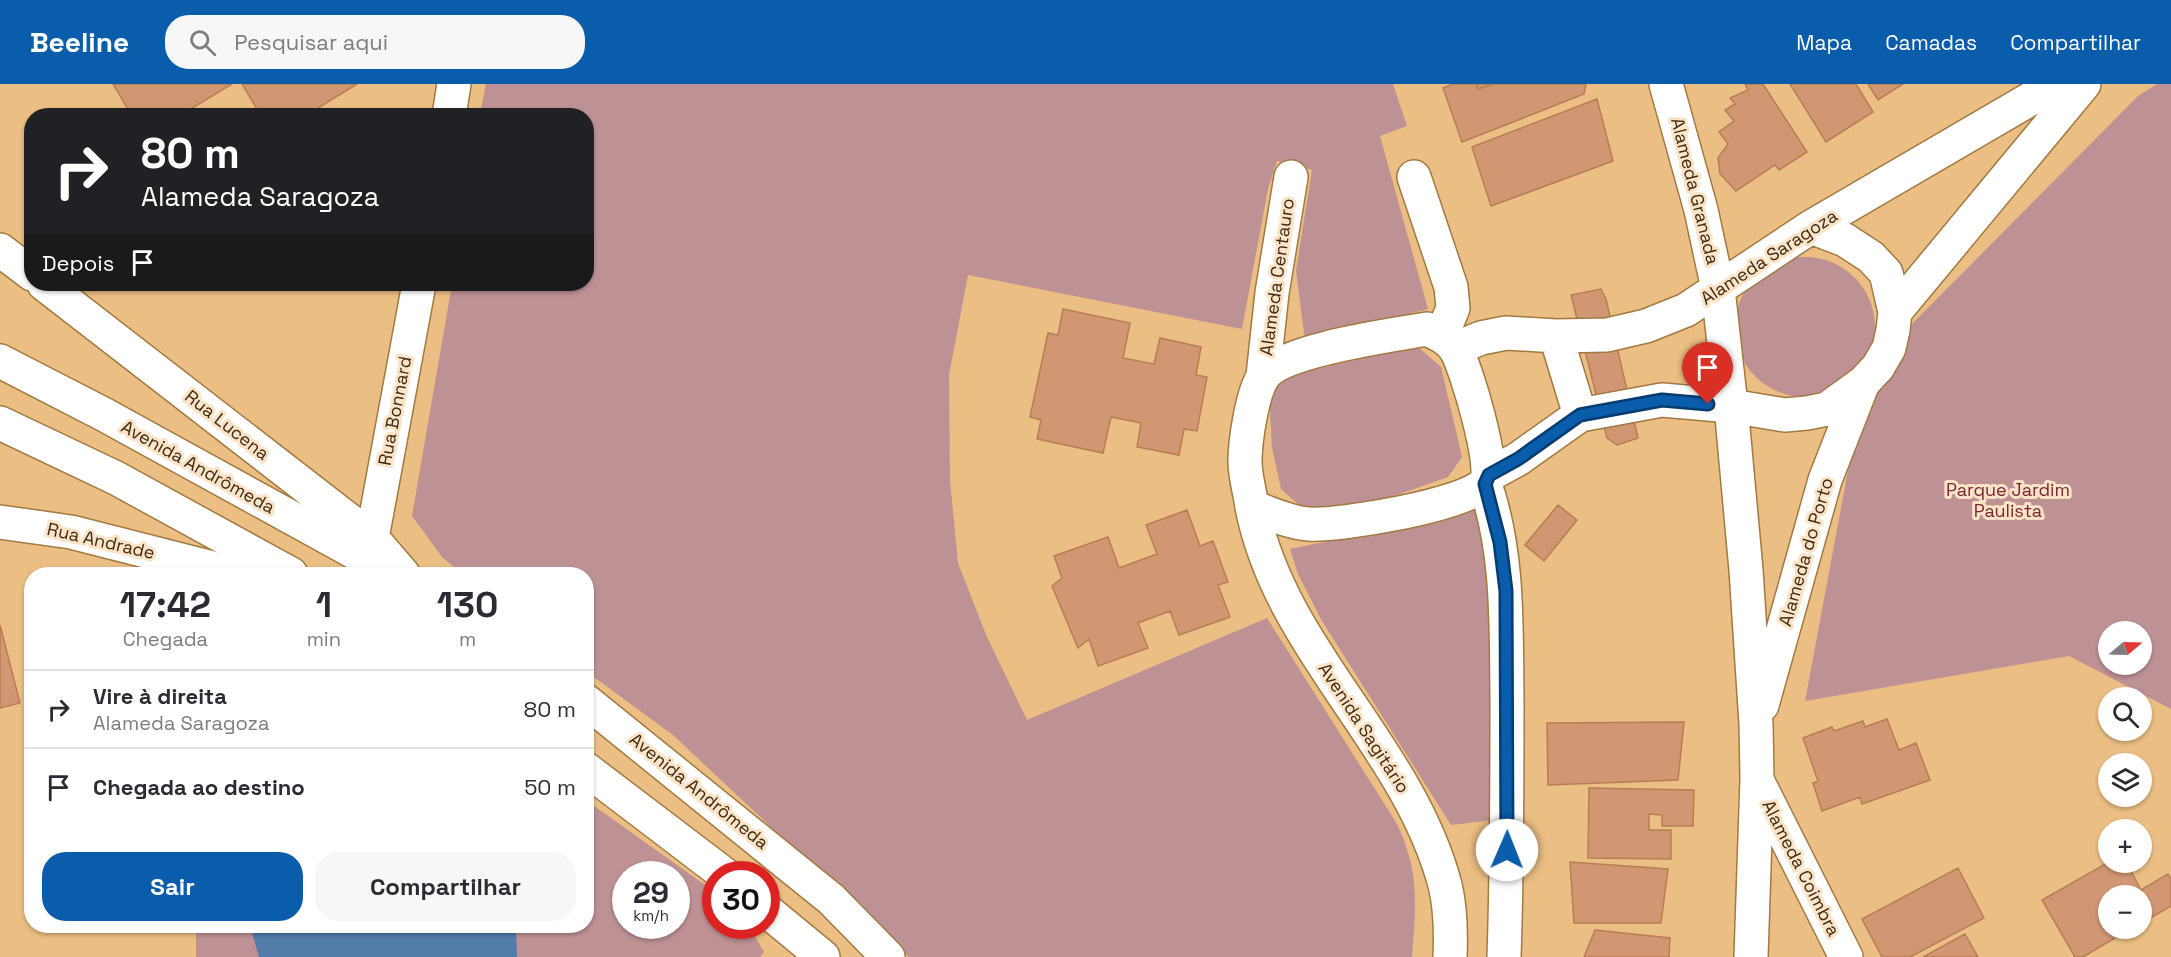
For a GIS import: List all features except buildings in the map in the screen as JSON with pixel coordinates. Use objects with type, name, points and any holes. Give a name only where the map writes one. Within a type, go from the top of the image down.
[{"type":"street","points":[[450,108],[454,84]]},
{"type":"street","name":"Alameda Granada","points":[[1666,84],[1701,210],[1718,289],[1731,406]]},
{"type":"street","name":"Alameda Saragoza","points":[[1449,342],[1506,333],[1556,336],[1607,335],[1646,326],[1686,310],[1811,227],[2056,84]]},
{"type":"street","points":[[1895,312],[2084,84]]},
{"type":"street","points":[[1983,126],[1996,130],[2008,138],[2014,147],[2016,166]]},
{"type":"street","name":"Alameda Centauro","points":[[1252,507],[1245,462],[1254,399],[1263,376],[1272,293],[1291,177]]},
{"type":"street","points":[[1414,177],[1450,287],[1453,308],[1449,342]]},
{"type":"street","points":[[1252,507],[1306,524],[1334,525],[1416,509],[1472,492],[1580,415],[1662,400],[1731,406],[1785,415],[1827,409],[1863,383],[1878,367],[1889,348],[1895,312],[1886,273],[1871,257],[1845,240],[1811,227]]},
{"type":"street","points":[[0,250],[24,268]]},
{"type":"street","name":"Rua Lucena","points":[[53,291],[372,538],[397,567]]},
{"type":"street","name":"Rua Bonnard","points":[[372,538],[418,291]]},
{"type":"street","points":[[1263,376],[1279,362],[1311,352],[1427,329],[1449,342],[1466,374],[1483,434],[1487,480],[1499,532],[1506,591],[1508,829],[1504,957]]},
{"type":"street","points":[[1556,336],[1580,415]]},
{"type":"street","name":"Avenida Andrômeda","points":[[0,361],[105,415],[381,567]]},
{"type":"street","name":"Alameda do Porto","points":[[1756,724],[1826,480],[1863,383]]},
{"type":"street","name":"Alameda do Porto","points":[[1731,406],[1746,570],[1756,724],[1757,778],[1751,957]]},
{"type":"street","points":[[0,423],[116,478],[278,567]]},
{"type":"street","name":"Avenida Sagitário","points":[[1252,507],[1272,575],[1299,628],[1410,797],[1430,842],[1445,885],[1451,924],[1450,957]]},
{"type":"street","name":"Rua Andrade","points":[[0,522],[71,532],[208,567]]},
{"type":"street","name":"Avenida Andrômeda","points":[[594,707],[831,899],[888,957]]},
{"type":"street","points":[[594,775],[706,861]]},
{"type":"street","name":"Alameda Coimbra","points":[[1757,778],[1846,957]]},
{"type":"street","points":[[780,922],[823,957]]},
{"type":"green space","points":[[486,84],[1393,84],[1407,126],[1380,136],[1428,309],[1305,341],[1296,271],[1312,170],[1277,161],[1268,189],[1242,329],[968,275],[949,375],[950,480],[958,563],[987,637],[1027,720],[1267,618],[1397,824],[1410,858],[1415,889],[1412,957],[909,957],[673,735],[594,677],[594,567],[454,567],[442,557],[412,516],[451,291],[594,291],[594,108],[481,108]]},
{"type":"green space","name":"Parque Jardim Paulista","points":[[2157,84],[2171,84],[2171,709],[2152,699],[2152,687],[2129,687],[2106,675],[2152,675],[2152,621],[2098,621],[2098,671],[2069,656],[1805,701],[1861,401],[1898,349],[1911,325],[2138,96]]},
{"type":"green space","points":[[1805,257],[1832,262],[1855,277],[1870,300],[1875,327],[1870,354],[1855,377],[1832,392],[1805,397],[1778,392],[1755,377],[1740,354],[1735,327],[1740,300],[1755,277],[1778,262]]},
{"type":"green space","points":[[1417,346],[1441,367],[1462,457],[1448,477],[1397,495],[1346,509],[1301,507],[1281,489],[1272,448],[1269,392],[1282,379],[1307,371]]},
{"type":"green space","points":[[1482,498],[1496,554],[1493,820],[1451,825],[1322,621],[1298,574],[1290,549],[1403,526]]},
{"type":"green space","points":[[594,806],[671,861],[612,861],[612,939],[690,939],[690,874],[702,883],[702,939],[756,939],[764,952],[760,957],[196,957],[196,933],[594,933]]},
{"type":"water","points":[[252,933],[516,933],[517,957],[259,957]]},
{"type":"route","points":[[1507,850],[1506,591],[1495,513],[1485,484],[1489,475],[1518,459],[1580,415],[1624,405],[1662,400],[1708,404]]}]
